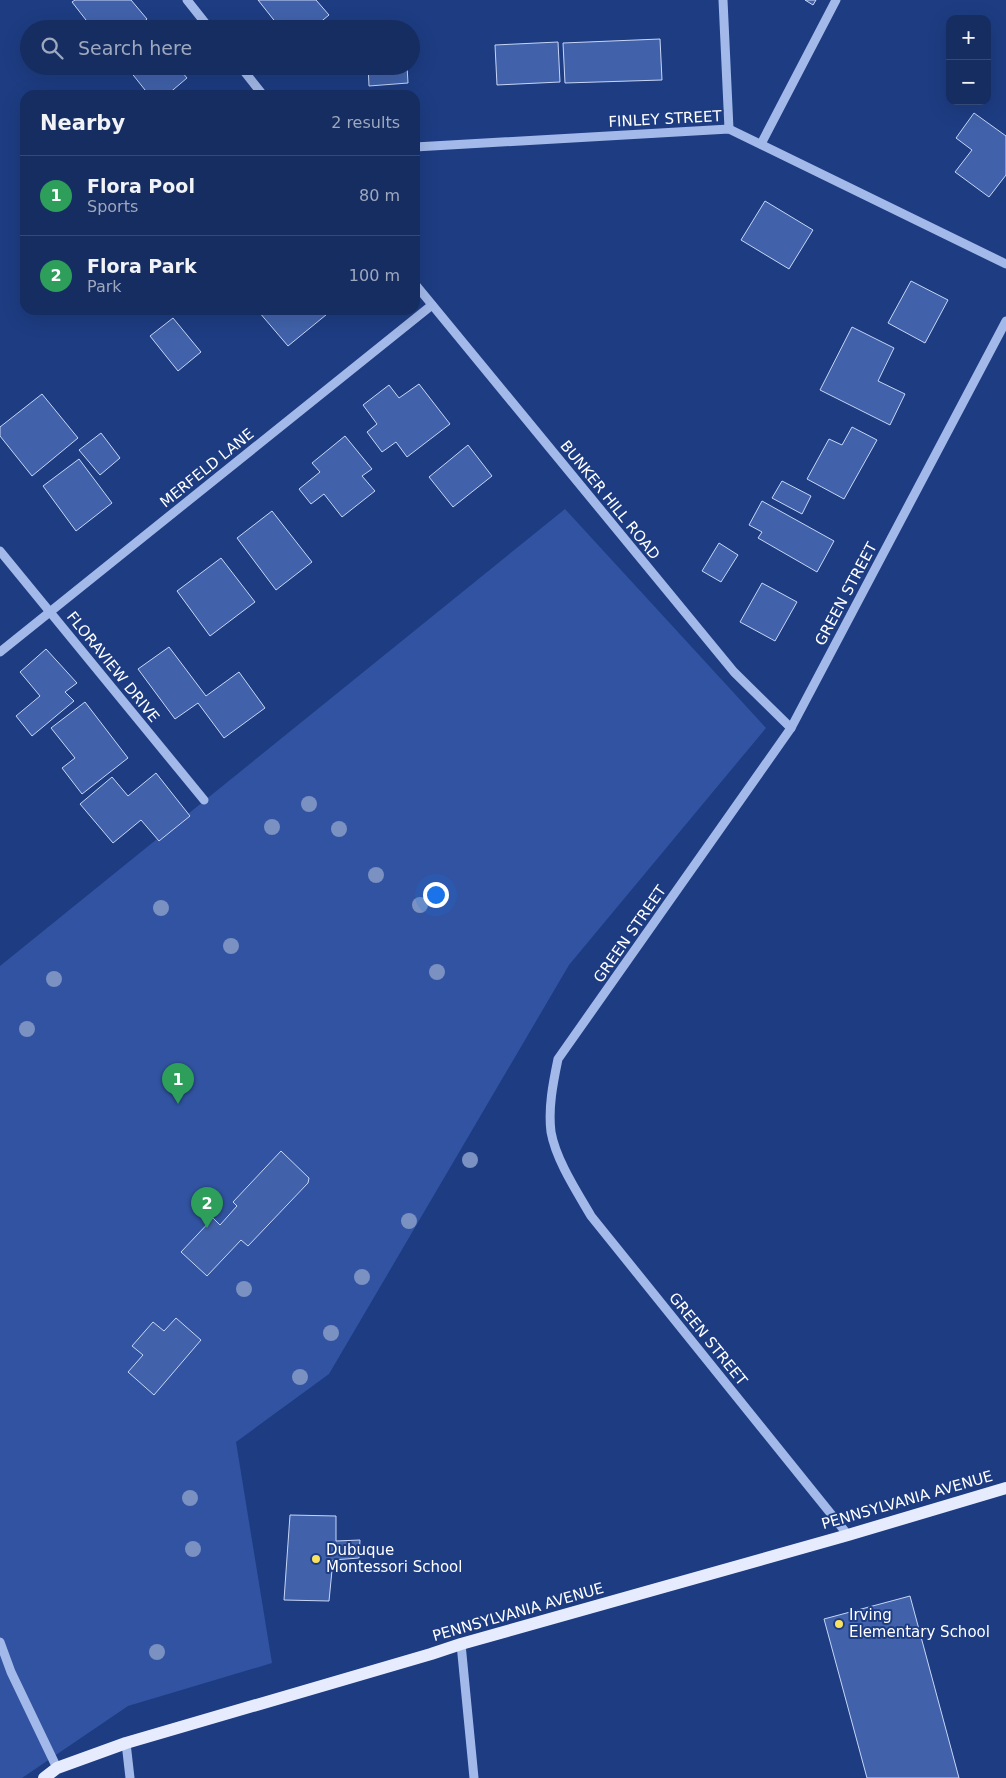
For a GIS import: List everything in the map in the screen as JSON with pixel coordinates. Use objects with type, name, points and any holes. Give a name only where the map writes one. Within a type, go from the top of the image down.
[{"type":"main road","name":"PENNSYLVANIA AVENUE","points":[[44,1778],[57,1768],[126,1742],[1006,1488]]},
{"type":"street","points":[[187,0],[203,20]]},
{"type":"street","points":[[723,0],[729,129]]},
{"type":"street","points":[[761,144],[836,0]]},
{"type":"street","points":[[247,75],[259,90]]},
{"type":"street","name":"FINLEY STREET","points":[[420,147],[729,129],[1006,264]]},
{"type":"street","name":"BUNKER HILL ROAD","points":[[420,290],[734,672],[791,728]]},
{"type":"street","name":"MERFELD LANE","points":[[420,315],[432,305]]},
{"type":"street","name":"MERFELD LANE","points":[[0,652],[420,315]]},
{"type":"street","name":"GREEN STREET","points":[[848,1535],[591,1216],[565,1171],[551,1133],[550,1099],[558,1059],[791,728],[1006,321]]},
{"type":"street","name":"FLORAVIEW DRIVE","points":[[0,551],[204,800]]},
{"type":"street","points":[[0,1642],[11,1672],[57,1768]]},
{"type":"street","points":[[461,1644],[474,1778]]},
{"type":"street","points":[[126,1742],[130,1778]]},
{"type":"shaded area","points":[[565,509],[766,728],[569,965],[329,1374],[236,1442],[272,1663],[128,1706],[22,1778],[0,1778],[0,966]]},
{"type":"building","points":[[75,0],[131,0],[147,19],[86,20],[72,2]]},
{"type":"building","points":[[258,0],[316,0],[329,15],[323,20],[274,20]]},
{"type":"building","points":[[805,0],[816,0],[813,5]]},
{"type":"building","points":[[660,39],[662,80],[565,83],[563,43]]},
{"type":"building","points":[[558,42],[560,82],[497,85],[495,45]]},
{"type":"building","points":[[133,75],[184,75],[187,78],[173,90],[145,90]]},
{"type":"building","points":[[368,75],[408,75],[408,83],[369,86]]},
{"type":"building","points":[[974,113],[1006,136],[1006,175],[989,197],[955,172],[972,150],[956,138]]},
{"type":"building","points":[[765,201],[813,230],[789,269],[741,240]]},
{"type":"building","points":[[911,281],[948,300],[925,343],[888,323]]},
{"type":"building","points":[[262,315],[326,315],[288,346]]},
{"type":"building","points":[[173,318],[201,352],[178,371],[150,336]]},
{"type":"building","points":[[852,327],[894,348],[878,381],[905,394],[890,425],[820,390]]},
{"type":"building","points":[[419,384],[450,424],[407,457],[396,442],[382,452],[367,432],[377,424],[363,405],[389,385],[399,398]]},
{"type":"building","points":[[42,394],[78,438],[32,476],[0,436],[0,427]]},
{"type":"building","points":[[852,427],[877,440],[844,499],[807,479],[829,439],[842,445]]},
{"type":"building","points":[[101,433],[120,458],[100,475],[79,450]]},
{"type":"building","points":[[345,436],[372,469],[362,476],[375,491],[342,517],[324,494],[311,504],[299,489],[320,472],[312,463]]},
{"type":"building","points":[[468,445],[492,476],[453,507],[429,477]]},
{"type":"building","points":[[79,459],[112,503],[76,531],[43,486]]},
{"type":"building","points":[[782,481],[811,496],[802,514],[772,498]]},
{"type":"building","points":[[762,501],[834,541],[817,572],[758,538],[762,532],[749,525]]},
{"type":"building","points":[[272,511],[312,562],[276,590],[237,538]]},
{"type":"building","points":[[719,543],[738,555],[721,582],[702,571]]},
{"type":"building","points":[[221,558],[255,602],[210,636],[177,591]]},
{"type":"building","points":[[762,583],[797,602],[775,641],[740,622]]},
{"type":"building","points":[[169,647],[206,696],[239,672],[265,708],[224,738],[198,703],[175,719],[138,669]]},
{"type":"building","points":[[46,649],[77,683],[65,692],[74,701],[32,736],[16,716],[40,696],[20,672]]},
{"type":"building","points":[[85,702],[128,758],[82,794],[62,768],[75,758],[51,728]]},
{"type":"building","points":[[156,773],[190,816],[159,841],[141,820],[113,843],[80,804],[112,777],[128,796]]},
{"type":"building","points":[[281,1151],[309,1178],[308,1183],[248,1246],[241,1240],[207,1276],[181,1252],[213,1218],[220,1225],[237,1206],[233,1202]]},
{"type":"building","points":[[176,1318],[201,1340],[154,1395],[128,1372],[143,1355],[132,1346],[153,1322],[164,1331]]},
{"type":"building","name":"Dubuque Montessori School","points":[[290,1515],[336,1516],[336,1541],[360,1540],[359,1558],[333,1560],[329,1601],[284,1600]]},
{"type":"building","points":[[910,1596],[959,1778],[867,1778],[824,1619]]},
{"type":"place","name":"Flora Pool","points":[[178,1104]]},
{"type":"place","name":"Flora Park","points":[[207,1228]]},
{"type":"place","name":"Dubuque Montessori School","points":[[316,1559]]},
{"type":"place","name":"Irving Elementary School","points":[[839,1624]]}]
